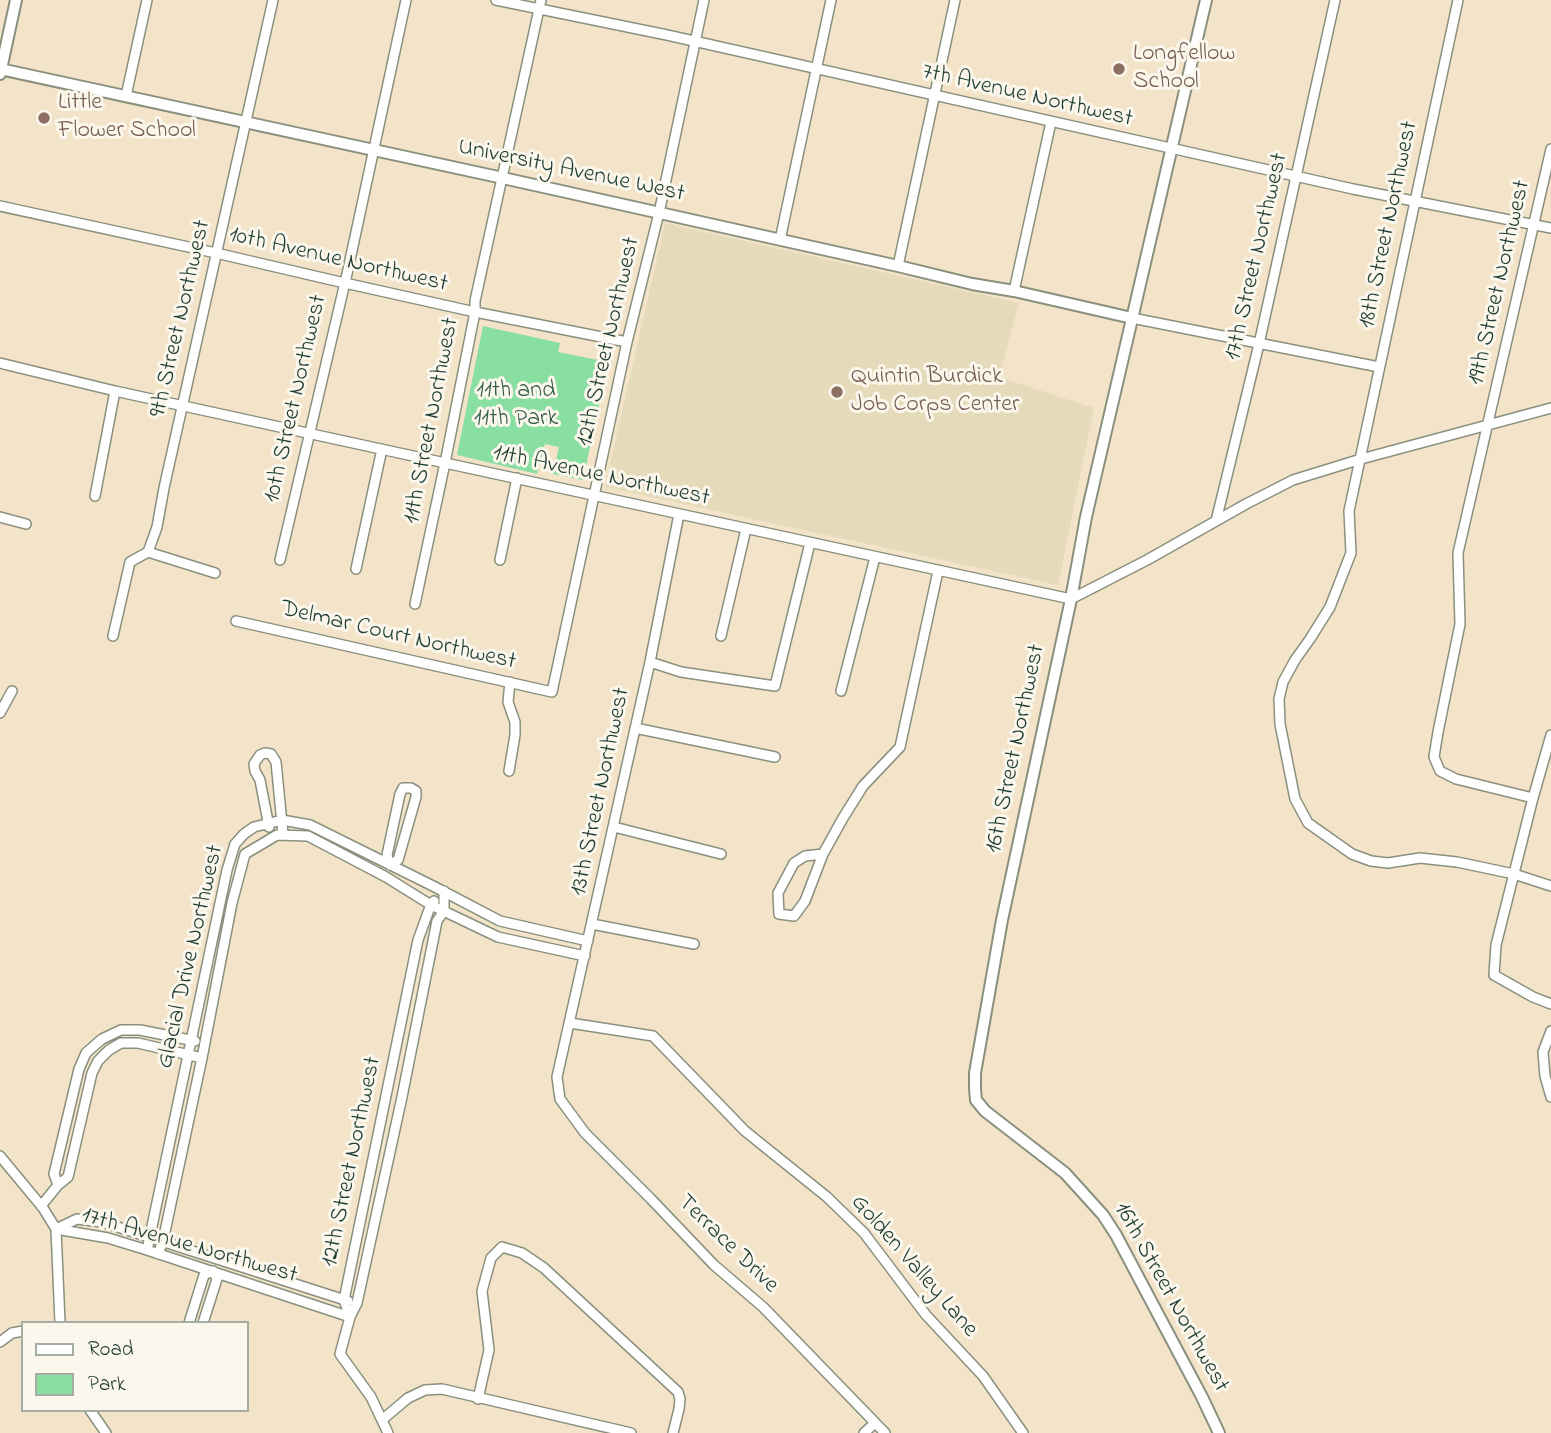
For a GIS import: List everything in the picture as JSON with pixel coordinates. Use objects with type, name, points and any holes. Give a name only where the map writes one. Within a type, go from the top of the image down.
[{"type":"street","points":[[0,71],[16,0]]},
{"type":"street","points":[[126,96],[146,0]]},
{"type":"street","name":"9th Street Northwest","points":[[113,636],[130,562],[148,552],[157,527],[273,0]]},
{"type":"street","name":"10th Street Northwest","points":[[280,560],[406,0]]},
{"type":"street","name":"7th Avenue Northwest","points":[[496,0],[540,5],[1172,150],[1551,228]]},
{"type":"street","name":"12th Street Northwest","points":[[552,692],[704,0]]},
{"type":"street","points":[[780,240],[831,0]]},
{"type":"street","points":[[898,266],[955,0]]},
{"type":"street","name":"16th Street Northwest","points":[[1206,0],[1086,517],[1002,920],[975,1073],[976,1100],[985,1111],[1065,1173],[1103,1215],[1219,1433]]},
{"type":"street","name":"17th Street Northwest","points":[[1216,521],[1259,344],[1335,0]]},
{"type":"street","name":"18th Street Northwest","points":[[1458,0],[1349,511],[1351,553],[1331,607],[1283,682],[1279,699],[1280,724],[1295,799],[1308,823],[1352,854],[1370,861],[1388,863],[1420,858],[1457,862],[1514,874],[1551,886]]},
{"type":"street","name":"11th Street Northwest","points":[[415,604],[475,312],[475,301],[540,5]]},
{"type":"street","name":"University Avenue West","points":[[0,71],[503,178],[1132,318]]},
{"type":"street","points":[[1014,291],[1051,122]]},
{"type":"street","name":"19th Street Northwest","points":[[1533,798],[1456,779],[1440,771],[1434,757],[1460,624],[1458,553],[1551,149]]},
{"type":"street","name":"10th Avenue Northwest","points":[[0,206],[475,312],[627,342]]},
{"type":"street","points":[[1132,318],[1379,367]]},
{"type":"street","name":"11th Avenue Northwest","points":[[0,363],[115,391],[1071,599]]},
{"type":"street","points":[[94,496],[115,391]]},
{"type":"street","points":[[1071,599],[1147,561],[1293,480],[1551,408]]},
{"type":"street","points":[[356,569],[382,449]]},
{"type":"street","points":[[500,560],[517,478]]},
{"type":"street","name":"13th Street Northwest","points":[[557,1077],[650,662],[679,514]]},
{"type":"street","points":[[0,517],[26,524]]},
{"type":"street","points":[[721,636],[746,529]]},
{"type":"street","points":[[650,662],[681,672],[775,686],[810,542]]},
{"type":"street","points":[[148,552],[215,573]]},
{"type":"street","points":[[841,691],[876,557]]},
{"type":"street","points":[[823,855],[805,856],[794,863],[778,893],[779,914],[794,916],[805,901],[823,855],[843,818],[863,786],[900,747],[938,571]]},
{"type":"street","name":"Delmar Court Northwest","points":[[236,621],[552,692]]},
{"type":"street","points":[[509,771],[515,735],[515,722],[508,702],[510,682]]},
{"type":"street","points":[[0,713],[12,691]]},
{"type":"street","points":[[635,728],[775,757]]},
{"type":"street","points":[[1551,735],[1547,768],[1533,798],[1496,945],[1494,975],[1551,1004]]},
{"type":"street","points":[[271,838],[260,780],[254,764],[260,755],[265,753],[271,754],[276,762],[283,834]]},
{"type":"street","points":[[386,877],[390,865],[387,855],[400,794],[403,788],[411,788],[416,791],[416,797],[398,860],[390,865]]},
{"type":"street","name":"Glacial Drive Northwest","points":[[147,1250],[227,870],[235,844],[244,834],[254,827],[282,820],[310,825],[500,921],[588,941]]},
{"type":"street","points":[[614,827],[721,853]]},
{"type":"street","points":[[158,1254],[202,1058],[232,903],[245,854],[277,835],[308,836],[386,877],[431,905],[498,937],[585,956]]},
{"type":"street","points":[[388,1433],[371,1397],[340,1354],[357,1303],[437,921],[444,911],[444,891]]},
{"type":"street","name":"12th Street Northwest","points":[[350,1318],[344,1300],[418,940],[431,905],[444,891]]},
{"type":"street","points":[[592,924],[694,944]]},
{"type":"street","name":"Golden Valley Lane","points":[[570,1023],[653,1036],[745,1131],[827,1197],[864,1233],[926,1315],[983,1376],[1023,1433]]},
{"type":"street","points":[[58,1185],[54,1174],[79,1069],[86,1053],[102,1038],[121,1030],[140,1030],[205,1043]]},
{"type":"street","points":[[1551,1031],[1543,1052],[1545,1076],[1551,1097]]},
{"type":"street","points":[[41,1206],[68,1177],[92,1073],[98,1061],[109,1050],[121,1043],[138,1043],[202,1058]]},
{"type":"street","name":"Terrace Drive","points":[[557,1077],[560,1099],[585,1133],[714,1265],[763,1307],[885,1433]]},
{"type":"street","name":"17th Avenue Northwest","points":[[0,1156],[41,1206],[55,1229],[60,1321]]},
{"type":"street","points":[[55,1229],[77,1219],[103,1222],[357,1303]]},
{"type":"street","name":"17th Avenue Northwest","points":[[55,1229],[108,1238],[350,1318]]},
{"type":"street","points":[[478,1398],[489,1350],[482,1291],[491,1258],[502,1247],[522,1254],[544,1268],[678,1392],[680,1399],[674,1433]]},
{"type":"street","points":[[205,1321],[217,1279],[213,1271],[217,1259]]},
{"type":"street","points":[[190,1321],[204,1275],[213,1271]]},
{"type":"street","points":[[0,1342],[12,1333],[21,1331]]},
{"type":"street","points":[[382,1420],[408,1398],[425,1390],[442,1390],[631,1433]]},
{"type":"street","points":[[91,1412],[106,1433]]},
{"type":"street","points":[[864,1433],[875,1423]]},
{"type":"shaded area","name":"Quintin Burdick Job Corps Center","points":[[665,223],[1019,303],[999,377],[1094,408],[1058,585],[605,487]]},
{"type":"green space","name":"11th and 11th Park","points":[[483,326],[560,343],[558,352],[608,362],[583,480],[553,474],[559,447],[545,444],[537,474],[457,455]]},
{"type":"place","name":"Longfellow School","points":[[1119,69]]},
{"type":"place","name":"Little Flower School","points":[[44,118]]},
{"type":"place","name":"Quintin Burdick Job Corps Center","points":[[837,392]]}]
